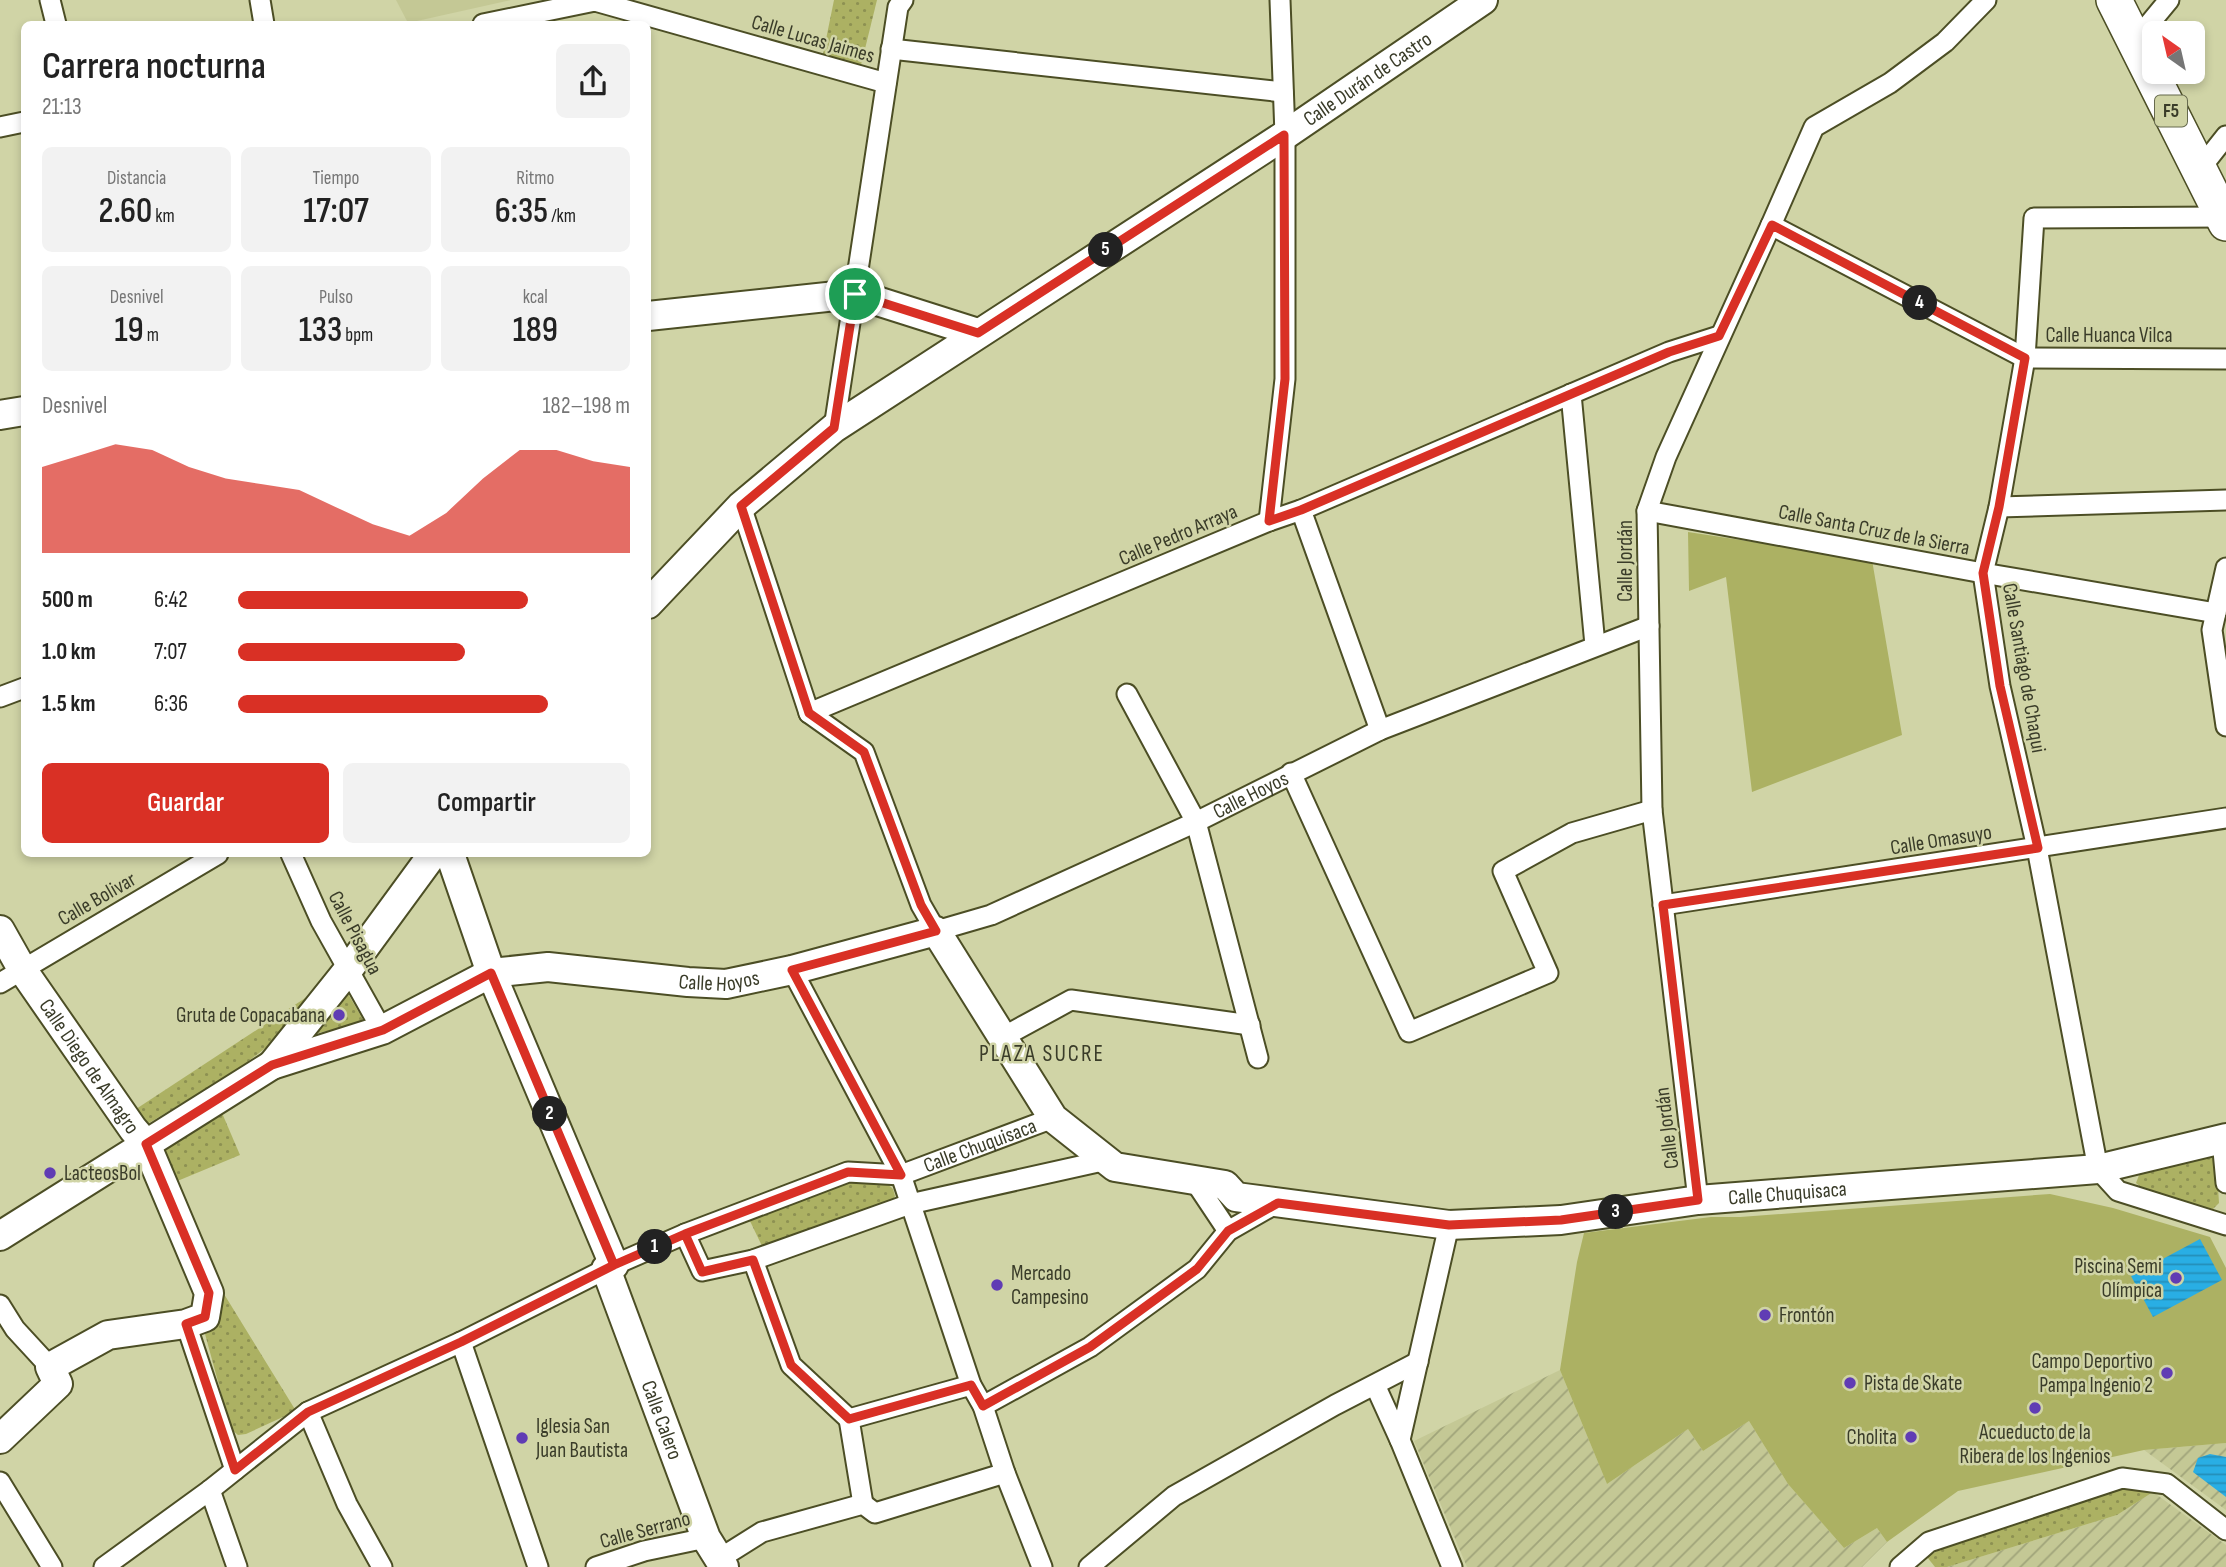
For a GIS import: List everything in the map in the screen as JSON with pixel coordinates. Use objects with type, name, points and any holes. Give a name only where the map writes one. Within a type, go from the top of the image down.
[{"type":"highway","name":"F5","points":[[2114,0],[2224,220]]},
{"type":"main road","name":"Calle Durán de Castro","points":[[651,601],[741,506],[834,428],[1284,135],[1483,0]]},
{"type":"main road","points":[[651,316],[855,294],[978,333]]},
{"type":"main road","points":[[272,1065],[348,970],[431,857]]},
{"type":"main road","name":"Calle Calero","points":[[451,857],[491,973],[610,1267],[716,1555]]},
{"type":"main road","name":"Calle Diego de Almagro","points":[[0,930],[11,976],[146,1144],[209,1293],[205,1317],[186,1324]]},
{"type":"main road","points":[[936,931],[1053,1118]]},
{"type":"main road","name":"Calle Hoyos","points":[[0,1236],[272,1065],[383,1030],[491,973],[548,967],[726,984],[792,970],[936,931]]},
{"type":"main road","name":"Calle Chuquisaca","points":[[1053,1118],[1115,1167],[1225,1185],[1236,1197],[1449,1225],[1561,1220],[1698,1200],[2098,1170],[2224,1139]]},
{"type":"main road","points":[[0,1438],[58,1384],[50,1367],[108,1335],[186,1324]]},
{"type":"street","points":[[50,0],[55,21]]},
{"type":"street","points":[[260,0],[264,21]]},
{"type":"street","points":[[834,428],[891,49],[898,7],[903,0]]},
{"type":"street","points":[[1269,521],[1285,379],[1284,135],[1280,0]]},
{"type":"street","name":"Calle Jordán","points":[[1698,1200],[1652,810],[1647,511],[1666,457],[1814,127],[1890,83],[1945,42],[1986,0]]},
{"type":"street","points":[[2135,41],[2169,0]]},
{"type":"street","name":"Calle Lucas Jaimes","points":[[513,21],[533,19],[595,1],[886,83]]},
{"type":"street","points":[[891,49],[1283,92]]},
{"type":"street","points":[[0,127],[21,123]]},
{"type":"street","points":[[2199,170],[2226,136]]},
{"type":"street","name":"Calle Santiago de Chaqui","points":[[2098,1170],[2038,848],[2000,686],[1983,573],[1999,507],[2025,358],[2034,218],[2224,220]]},
{"type":"street","name":"Calle Huanca Vilca","points":[[1772,225],[2025,358],[2226,359]]},
{"type":"street","name":"Calle Pedro Arraya","points":[[809,713],[1301,510],[1669,352],[1719,336]]},
{"type":"street","points":[[1571,394],[1595,645]]},
{"type":"street","points":[[1999,507],[2226,500]]},
{"type":"street","points":[[741,506],[809,713],[864,752],[921,905],[936,931]]},
{"type":"street","points":[[1301,510],[1380,730]]},
{"type":"street","name":"Calle Santa Cruz de la Sierra","points":[[1647,511],[1983,573],[2218,626]]},
{"type":"street","points":[[2226,568],[2218,626],[2226,726]]},
{"type":"street","name":"Calle Hoyos","points":[[936,931],[991,915],[1196,822],[1380,730],[1648,626]]},
{"type":"street","points":[[0,697],[21,689]]},
{"type":"street","points":[[1127,694],[1196,822],[1258,1058]]},
{"type":"street","points":[[1291,774],[1409,1032],[1548,973],[1503,871],[1572,833],[1652,810]]},
{"type":"street","name":"Calle Omasuyo","points":[[1663,905],[2226,818]]},
{"type":"street","name":"Calle Bolivar","points":[[11,976],[213,857]]},
{"type":"street","name":"Calle Pisagua","points":[[292,857],[321,921],[383,1030]]},
{"type":"street","points":[[792,970],[901,1175],[971,1385],[983,1406],[1005,1473],[1042,1567]]},
{"type":"street","points":[[1003,1037],[1071,1000],[1250,1025]]},
{"type":"street","name":"Calle Chuquisaca","points":[[104,1567],[210,1490],[308,1412],[461,1342],[610,1267],[685,1234],[848,1172],[901,1175],[1053,1118]]},
{"type":"street","points":[[2224,1139],[2226,1184]]},
{"type":"street","name":"Calle Chuquisaca","points":[[685,1234],[702,1272],[753,1260],[909,1203],[1107,1160]]},
{"type":"street","points":[[2098,1170],[2118,1191],[2226,1225]]},
{"type":"street","points":[[1194,1180],[1228,1231]]},
{"type":"street","points":[[983,1406],[1090,1347],[1197,1269],[1228,1231],[1278,1203]]},
{"type":"street","points":[[1400,1440],[1449,1225]]},
{"type":"street","points":[[753,1260],[791,1365],[849,1419],[863,1504],[875,1513],[1005,1473]]},
{"type":"street","points":[[0,1305],[15,1329],[50,1367]]},
{"type":"street","points":[[186,1324],[235,1470]]},
{"type":"street","points":[[461,1342],[538,1567]]},
{"type":"street","points":[[1088,1567],[1174,1496],[1418,1362]]},
{"type":"street","points":[[849,1419],[971,1385]]},
{"type":"street","points":[[1375,1385],[1400,1440],[1445,1566]]},
{"type":"street","points":[[308,1412],[347,1504],[382,1567]]},
{"type":"street","points":[[1900,1567],[1929,1542],[2122,1478],[2167,1484],[2226,1530]]},
{"type":"street","points":[[0,1482],[52,1567]]},
{"type":"street","points":[[210,1490],[237,1567]]},
{"type":"street","points":[[716,1555],[762,1532],[863,1504]]},
{"type":"street","name":"Calle Serrano","points":[[596,1567],[644,1551],[716,1555]]},
{"type":"shaded area","points":[[396,0],[511,0],[417,21],[407,21]]},
{"type":"shaded area","points":[[834,0],[877,0],[861,65],[823,54]]},
{"type":"shaded area","points":[[1688,532],[1872,560],[1902,735],[1752,792],[1726,577],[1689,591]]},
{"type":"shaded area","points":[[319,989],[287,1031],[236,1071],[144,1126],[133,1111]]},
{"type":"shaded area","points":[[347,992],[365,1023],[308,1035]]},
{"type":"shaded area","points":[[222,1113],[240,1155],[175,1182],[162,1151]]},
{"type":"shaded area","points":[[2211,1155],[2217,1170],[2219,1203],[2213,1209],[2146,1192],[2136,1183],[2141,1170]]},
{"type":"shaded area","points":[[850,1182],[885,1182],[893,1189],[895,1196],[891,1203],[878,1208],[762,1246],[749,1219]]},
{"type":"shaded area","points":[[2050,1194],[2113,1208],[2210,1237],[2226,1268],[2226,1443],[2144,1450],[1958,1491],[1887,1542],[1877,1528],[1844,1548],[1788,1484],[1749,1421],[1703,1451],[1688,1429],[1607,1484],[1560,1370],[1584,1233],[1711,1217]]},
{"type":"shaded area","points":[[224,1294],[296,1411],[246,1434],[238,1435],[231,1429],[205,1334],[220,1318]]},
{"type":"shaded area","points":[[1560,1370],[1607,1484],[1688,1429],[1703,1451],[1749,1421],[1788,1484],[1844,1548],[1877,1528],[1887,1542],[1862,1567],[1467,1567],[1414,1441]]},
{"type":"shaded area","points":[[2226,1443],[2226,1510],[2144,1450]]},
{"type":"shaded area","points":[[2136,1487],[2153,1492],[2117,1515],[1947,1567],[1935,1567],[1927,1557],[1946,1546],[2118,1488]]},
{"type":"shaded area","points":[[2153,1492],[2226,1545],[2226,1567],[1947,1567],[2117,1515]]},
{"type":"water","name":"Piscina Semi Olímpica","points":[[2200,1239],[2222,1280],[2153,1317],[2131,1276]]},
{"type":"water","points":[[2210,1454],[2226,1457],[2226,1497],[2193,1472],[2198,1458]]},
{"type":"place","name":"Gruta de Copacabana","points":[[339,1015]]},
{"type":"place","name":"LacteosBol","points":[[50,1173]]},
{"type":"place","name":"Piscina Semi Olímpica","points":[[2176,1278]]},
{"type":"place","name":"Mercado Campesino","points":[[997,1285]]},
{"type":"place","name":"Frontón","points":[[1765,1315]]},
{"type":"place","name":"Campo Deportivo Pampa Ingenio 2","points":[[2167,1373]]},
{"type":"place","name":"Pista de Skate","points":[[1850,1383]]},
{"type":"place","name":"Acueducto de la Ribera de los Ingenios","points":[[2035,1408]]},
{"type":"place","name":"Cholita","points":[[1911,1437]]},
{"type":"place","name":"Iglesia San Juan Bautista","points":[[522,1438]]},
{"type":"district","name":"PLAZA SUCRE","points":[[1042,1054]]},
{"type":"route","points":[[855,294],[834,428],[741,506],[809,713],[864,752],[921,905],[936,931],[792,970],[901,1175],[848,1172],[685,1234],[614,1265],[461,1342],[308,1412],[235,1470],[186,1324],[205,1317],[209,1293],[146,1144],[272,1065],[383,1030],[491,973],[614,1265],[685,1234],[702,1272],[753,1260],[791,1365],[849,1419],[971,1385],[983,1406],[1090,1347],[1197,1269],[1228,1231],[1278,1203],[1449,1225],[1561,1220],[1698,1200],[1663,905],[2038,848],[2000,686],[1983,573],[1999,507],[2025,358],[1772,225],[1719,336],[1669,352],[1301,510],[1269,521],[1285,379],[1284,135],[978,333],[855,294]]}]
